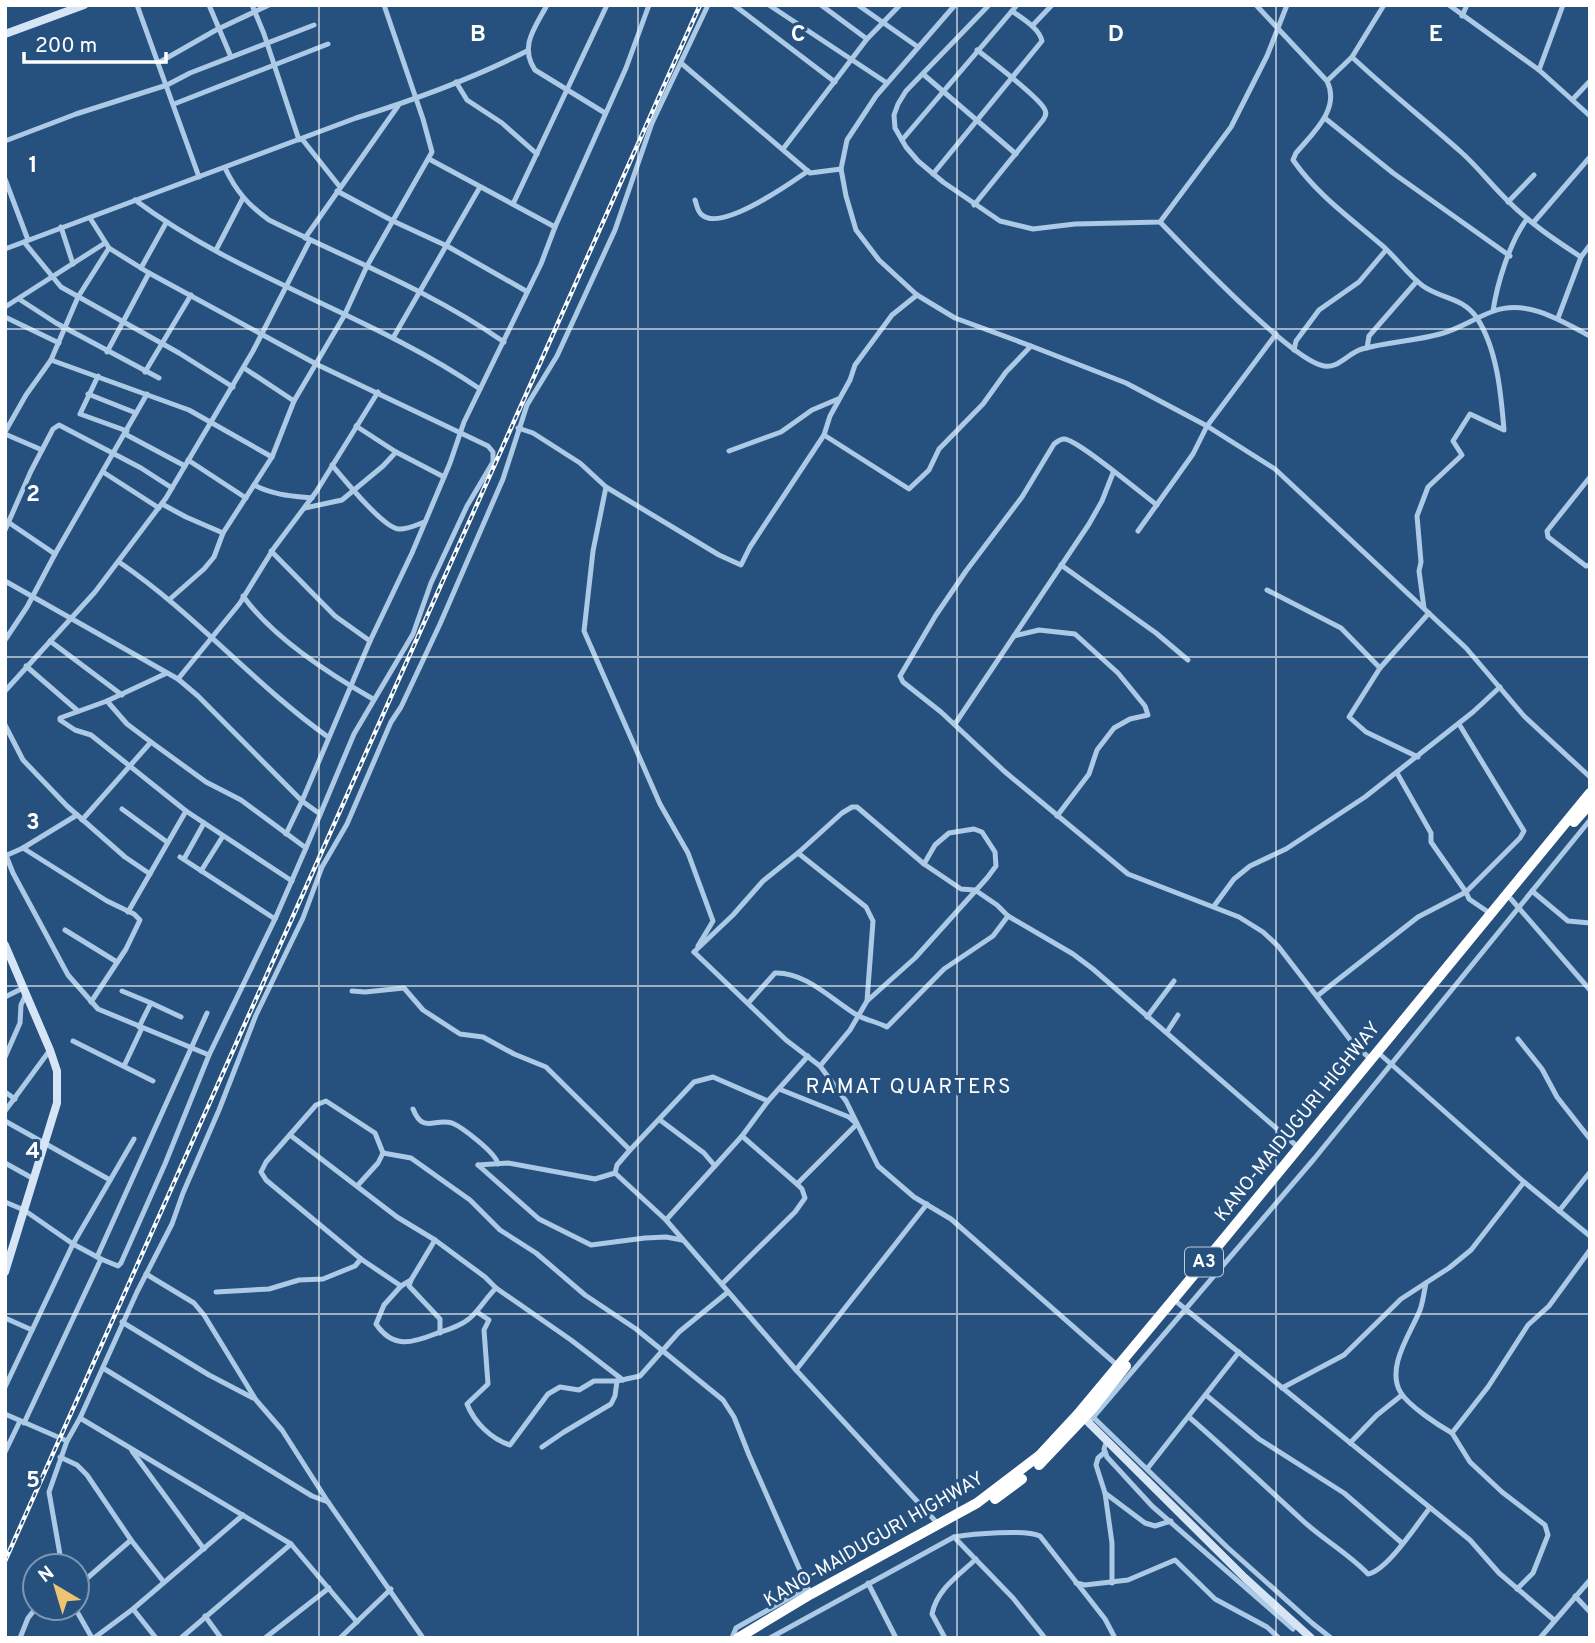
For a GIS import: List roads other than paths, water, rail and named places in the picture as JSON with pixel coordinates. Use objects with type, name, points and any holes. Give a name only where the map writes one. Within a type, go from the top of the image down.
[{"type":"highway","name":"KANO-MAIDUGURI HIGHWAY","points":[[751,1638],[821,1595],[932,1536],[1001,1495],[1089,1419],[1590,793]]},
{"type":"highway","name":"KANO-MAIDUGURI HIGHWAY","points":[[738,1638],[809,1591],[939,1525],[990,1495],[1028,1466],[1078,1414],[1590,804]]},
{"type":"street","points":[[5,34],[84,5]]},
{"type":"street","points":[[136,5],[199,177]]},
{"type":"street","points":[[209,5],[231,57]]},
{"type":"street","points":[[252,5],[300,140],[339,189],[393,221],[447,246],[526,291]]},
{"type":"street","points":[[158,63],[269,5]]},
{"type":"street","points":[[170,599],[214,557],[223,533],[272,457],[295,401],[345,316],[367,266],[432,152],[384,5]]},
{"type":"street","points":[[547,5],[528,43],[528,60],[535,70],[605,113]]},
{"type":"street","points":[[513,204],[607,5]]},
{"type":"street","points":[[286,834],[425,522],[462,433],[464,422],[541,264],[626,68],[649,5]]},
{"type":"street","points":[[60,1552],[50,1492],[66,1441],[80,1418],[122,1322],[172,1224],[245,1040],[303,918],[321,867],[346,824],[391,722],[401,707],[440,624],[503,479],[527,405],[568,333],[615,230],[652,123],[708,5]]},
{"type":"street","points":[[734,5],[835,82]]},
{"type":"street","points":[[769,5],[887,83]]},
{"type":"street","points":[[821,5],[867,39]]},
{"type":"street","points":[[858,5],[918,47]]},
{"type":"street","points":[[783,149],[867,39],[900,5]]},
{"type":"street","points":[[955,5],[887,83],[847,139],[841,169],[846,196],[856,230],[879,260],[917,295],[955,318],[1126,383],[1207,426],[1275,469],[1466,648],[1524,716],[1590,777]]},
{"type":"street","points":[[989,5],[906,91],[894,115],[895,128],[918,161],[974,205],[1000,221],[1033,229],[1075,224],[1160,222],[1294,350],[1325,367],[1335,365],[1354,352],[1367,348],[1444,334],[1505,308],[1542,312],[1590,336]]},
{"type":"street","points":[[1032,26],[1052,5]]},
{"type":"street","points":[[1256,5],[1327,81],[1331,94],[1326,119],[1293,160],[1316,189],[1387,250],[1417,281],[1433,292],[1458,300],[1470,309],[1478,319],[1491,347],[1502,403],[1504,430],[1470,414],[1453,441],[1462,455],[1428,487],[1422,500],[1417,516],[1421,562],[1419,571],[1427,611]]},
{"type":"street","points":[[1160,222],[1231,127],[1267,56],[1287,5]]},
{"type":"street","points":[[1327,81],[1352,57],[1384,5]]},
{"type":"street","points":[[1449,5],[1539,70],[1590,116]]},
{"type":"street","points":[[1462,16],[1467,5]]},
{"type":"street","points":[[1539,70],[1563,5]]},
{"type":"street","points":[[902,140],[1015,8],[1042,36],[1042,41],[933,174]]},
{"type":"street","points":[[5,141],[76,114],[167,85],[314,25]]},
{"type":"street","points":[[174,104],[328,44]]},
{"type":"street","points":[[974,205],[1046,114],[1039,103],[978,50]]},
{"type":"street","points":[[5,249],[356,118],[398,106],[485,72],[527,51]]},
{"type":"street","points":[[1352,57],[1392,95],[1481,170],[1508,202],[1581,257]]},
{"type":"street","points":[[681,63],[807,171],[815,173],[841,169]]},
{"type":"street","points":[[923,74],[1016,154]]},
{"type":"street","points":[[1573,99],[1590,81]]},
{"type":"street","points":[[456,82],[467,100],[502,123],[537,154]]},
{"type":"street","points":[[5,691],[119,562],[160,506],[244,368],[288,288],[308,239],[339,189],[398,106]]},
{"type":"street","points":[[1326,119],[1393,173],[1510,256]]},
{"type":"street","points":[[1493,311],[1496,293],[1521,227],[1530,221],[1590,157]]},
{"type":"street","points":[[429,159],[555,227]]},
{"type":"street","points":[[225,168],[233,186],[243,198],[269,220],[420,290],[504,342]]},
{"type":"street","points":[[695,200],[698,212],[704,217],[723,218],[771,195],[807,171]]},
{"type":"street","points":[[1508,202],[1534,175]]},
{"type":"street","points":[[5,179],[26,241],[61,287],[233,387]]},
{"type":"street","points":[[393,338],[480,187]]},
{"type":"street","points":[[216,250],[243,198]]},
{"type":"street","points":[[135,200],[166,223],[288,288],[393,338],[480,389]]},
{"type":"street","points":[[5,1202],[24,1210],[73,1244],[114,1266],[121,1263],[209,1055],[275,919],[354,734],[414,634],[431,583],[474,493],[493,462],[493,452],[488,446],[318,365],[149,273],[107,245],[90,218]]},
{"type":"street","points":[[141,268],[166,223]]},
{"type":"street","points":[[61,227],[73,264]]},
{"type":"street","points":[[5,307],[107,245]]},
{"type":"street","points":[[42,450],[5,433],[26,395],[51,359],[78,297],[107,245]]},
{"type":"street","points":[[1558,318],[1581,257],[1590,245]]},
{"type":"street","points":[[1294,350],[1296,341],[1319,310],[1359,282],[1387,250]]},
{"type":"street","points":[[107,352],[149,273]]},
{"type":"street","points":[[1367,348],[1369,336],[1417,281]]},
{"type":"street","points":[[145,372],[191,295]]},
{"type":"street","points":[[518,428],[533,432],[580,463],[606,486],[719,555],[741,565],[750,547],[824,435],[855,365],[892,315],[917,295]]},
{"type":"street","points":[[19,299],[107,352],[159,378]]},
{"type":"street","points":[[5,317],[59,343]]},
{"type":"street","points":[[1138,531],[1193,454],[1207,426],[1276,334]]},
{"type":"street","points":[[824,435],[909,489],[929,470],[940,449],[983,404],[1006,372],[1031,346]]},
{"type":"street","points":[[51,359],[189,410],[272,457]]},
{"type":"street","points":[[244,368],[295,401]]},
{"type":"street","points":[[98,376],[80,411],[82,416],[126,432],[187,463],[246,498]]},
{"type":"street","points":[[178,679],[243,596],[271,551],[312,498],[378,392]]},
{"type":"street","points":[[88,394],[136,413]]},
{"type":"street","points":[[5,640],[33,597],[147,394]]},
{"type":"street","points":[[729,451],[781,432],[813,410],[838,399]]},
{"type":"street","points":[[5,530],[42,450],[53,429],[59,425],[172,488]]},
{"type":"street","points":[[356,426],[396,452],[444,477]]},
{"type":"street","points":[[1157,505],[1071,442],[1059,440],[1002,526],[966,571],[936,615],[900,676],[903,682],[955,724],[1004,771],[1128,874],[1214,906],[1263,932],[1278,946],[1355,1046],[1392,1064],[1524,1182],[1590,1236]]},
{"type":"street","points":[[305,508],[342,500],[396,452]]},
{"type":"street","points":[[332,465],[393,528],[399,530],[425,522]]},
{"type":"street","points":[[103,472],[160,506],[223,533]]},
{"type":"street","points":[[955,724],[1102,501],[1113,473]]},
{"type":"street","points":[[1590,477],[1547,531],[1548,537],[1579,562],[1590,565]]},
{"type":"street","points":[[254,485],[279,495],[312,498]]},
{"type":"street","points":[[606,486],[593,551],[583,631],[660,804],[688,853],[707,901],[713,921],[694,952]]},
{"type":"street","points":[[7,522],[55,554]]},
{"type":"street","points":[[271,551],[335,616],[370,641]]},
{"type":"street","points":[[119,562],[170,599],[303,719],[328,737]]},
{"type":"street","points":[[1061,565],[1156,633],[1188,660]]},
{"type":"street","points":[[5,581],[178,679],[302,801],[320,814]]},
{"type":"street","points":[[1267,590],[1341,628],[1380,668]]},
{"type":"street","points":[[243,596],[252,609],[283,638],[350,686],[373,699]]},
{"type":"street","points":[[1418,757],[1366,732],[1350,720],[1352,711],[1380,668],[1427,611]]},
{"type":"street","points":[[1014,636],[1039,630],[1075,635],[1118,673],[1145,706],[1148,715],[1130,719],[1114,728],[1091,760],[1089,774],[1058,816]]},
{"type":"street","points":[[50,641],[121,695]]},
{"type":"street","points":[[26,666],[78,711]]},
{"type":"street","points":[[167,673],[60,720],[91,736],[186,811],[292,881]]},
{"type":"street","points":[[1214,906],[1234,879],[1250,866],[1310,834],[1397,773],[1459,724],[1500,687]]},
{"type":"street","points":[[107,701],[127,724],[151,742],[206,782],[241,800],[306,848]]},
{"type":"street","points":[[1317,996],[1418,917],[1466,892],[1524,831],[1459,724]]},
{"type":"street","points":[[5,726],[23,760],[79,818],[125,857],[150,874]]},
{"type":"street","points":[[151,742],[79,818],[6,855],[68,975],[98,1009],[209,1055]]},
{"type":"street","points":[[1397,773],[1409,789],[1431,833],[1431,842],[1469,899],[1491,914]]},
{"type":"street","points":[[694,952],[733,915],[763,881],[799,853],[842,813],[857,807],[924,864],[961,889],[975,890],[1008,916],[1073,954],[1299,1148]]},
{"type":"street","points":[[122,809],[167,842]]},
{"type":"street","points":[[128,912],[186,811]]},
{"type":"street","points":[[1554,1620],[1499,1573],[1470,1540],[1181,1306],[1256,1228],[1590,821]]},
{"type":"street","points":[[204,823],[182,858],[275,919]]},
{"type":"street","points":[[866,1001],[915,958],[996,866],[995,852],[982,832],[974,829],[949,833],[935,845],[924,864]]},
{"type":"street","points":[[201,871],[223,836]]},
{"type":"street","points":[[23,848],[140,920],[91,1002]]},
{"type":"street","points":[[799,853],[869,911],[873,921],[866,1001],[859,1016],[820,1066]]},
{"type":"street","points":[[1532,891],[1568,921],[1590,923]]},
{"type":"street","points":[[1511,899],[1520,906],[1590,990]]},
{"type":"street","points":[[749,1002],[775,973],[786,973],[804,980],[859,1016],[887,1027],[891,1026],[944,969],[993,936],[1008,916]]},
{"type":"street","points":[[65,930],[117,962]]},
{"type":"street","points":[[5,945],[57,1071],[57,1102],[5,1272]]},
{"type":"street","points":[[694,952],[786,1040],[820,1066],[846,1101],[878,1166],[914,1197],[951,1219],[1118,1366]]},
{"type":"street","points":[[1147,1017],[1174,981]]},
{"type":"street","points":[[352,991],[404,988],[423,1010],[460,1034],[483,1037],[514,1054],[547,1067],[630,1150]]},
{"type":"street","points":[[5,997],[25,991]]},
{"type":"street","points":[[5,1057],[20,1023],[25,991]]},
{"type":"street","points":[[122,991],[181,1017]]},
{"type":"street","points":[[124,1066],[151,1003]]},
{"type":"street","points":[[5,1452],[22,1422],[99,1258],[207,1013]]},
{"type":"street","points":[[1167,1032],[1178,1015]]},
{"type":"street","points":[[1518,1039],[1542,1069],[1557,1097],[1590,1139]]},
{"type":"street","points":[[73,1041],[153,1081]]},
{"type":"street","points":[[5,1111],[50,1050]]},
{"type":"street","points":[[666,1220],[742,1136],[768,1101],[808,1056]]},
{"type":"street","points":[[615,1173],[617,1165],[630,1150],[694,1082],[713,1077],[768,1101]]},
{"type":"street","points":[[779,1089],[849,1118],[857,1124]]},
{"type":"street","points":[[5,1092],[15,1098]]},
{"type":"street","points":[[358,1185],[378,1163],[383,1153],[375,1133],[326,1101],[316,1105],[266,1162],[261,1172],[266,1180],[361,1259],[401,1286]]},
{"type":"street","points":[[413,1110],[416,1117],[424,1123],[452,1123],[483,1144],[497,1158],[498,1164]]},
{"type":"street","points":[[660,1120],[704,1153],[715,1166]]},
{"type":"street","points":[[5,1122],[110,1180]]},
{"type":"street","points":[[797,1184],[857,1124]]},
{"type":"street","points":[[290,1135],[397,1217],[435,1240],[496,1288],[571,1340],[620,1381]]},
{"type":"street","points":[[722,1284],[795,1212],[805,1198],[797,1184],[742,1136]]},
{"type":"street","points":[[5,1387],[73,1244],[134,1139]]},
{"type":"street","points":[[383,1153],[411,1158],[470,1200],[500,1230],[536,1252],[585,1295],[613,1312],[715,1392],[734,1417],[809,1591],[736,1628],[732,1638]]},
{"type":"street","points":[[5,1163],[34,1179]]},
{"type":"street","points":[[615,1173],[595,1179],[533,1166],[478,1165],[539,1219],[591,1245],[645,1238],[666,1237],[682,1240]]},
{"type":"street","points":[[1559,1211],[1590,1172]]},
{"type":"street","points":[[615,1173],[666,1220],[796,1370],[939,1525]]},
{"type":"street","points":[[1282,1388],[1345,1355],[1401,1299],[1471,1250],[1524,1182]]},
{"type":"street","points":[[796,1370],[927,1204]]},
{"type":"street","points":[[435,1240],[409,1286],[440,1319],[440,1333]]},
{"type":"street","points":[[1452,1433],[1488,1387],[1528,1325],[1549,1306],[1590,1250]]},
{"type":"street","points":[[216,1292],[268,1289],[299,1280],[323,1279],[355,1266],[361,1259]]},
{"type":"street","points":[[146,1274],[194,1303],[217,1335],[256,1400],[282,1430],[328,1502],[423,1638]]},
{"type":"street","points":[[411,1280],[401,1286],[384,1306],[376,1324],[398,1341],[405,1343],[418,1342],[464,1323],[477,1312],[482,1301],[496,1288]]},
{"type":"street","points":[[1426,1283],[1420,1309],[1403,1348],[1397,1370],[1397,1384],[1402,1395],[1452,1433],[1470,1462],[1502,1492],[1545,1525],[1548,1535],[1533,1573],[1517,1589]]},
{"type":"street","points":[[477,1312],[489,1320],[484,1331],[488,1384],[467,1404],[477,1422],[503,1443],[510,1445],[548,1394],[560,1387],[579,1390],[594,1381],[620,1381],[640,1376],[649,1368],[661,1349],[728,1292]]},
{"type":"street","points":[[5,1318],[32,1331]]},
{"type":"street","points":[[122,1322],[256,1400]]},
{"type":"street","points":[[1147,1469],[1239,1352]]},
{"type":"street","points":[[103,1368],[312,1496],[328,1502]]},
{"type":"street","points":[[542,1447],[611,1404],[620,1381]]},
{"type":"street","points":[[1206,1395],[1259,1439],[1343,1493],[1402,1543]]},
{"type":"street","points":[[1350,1443],[1377,1415],[1402,1395]]},
{"type":"street","points":[[5,1414],[66,1441]]},
{"type":"street","points":[[1189,1417],[1303,1521],[1368,1574],[1374,1573],[1385,1564],[1429,1509]]},
{"type":"street","points":[[80,1418],[291,1544],[357,1622]]},
{"type":"street","points":[[1089,1419],[1245,1578],[1311,1638]]},
{"type":"street","points":[[1089,1419],[1147,1469],[1227,1547],[1331,1638]]},
{"type":"street","points":[[1107,1440],[1105,1452],[1098,1458],[1096,1465],[1105,1493],[1112,1543],[1112,1583]]},
{"type":"street","points":[[131,1449],[204,1549]]},
{"type":"street","points":[[1105,1452],[1152,1506],[1293,1629]]},
{"type":"street","points":[[60,1457],[77,1465],[87,1475],[131,1540],[163,1581]]},
{"type":"street","points":[[1105,1493],[1145,1523],[1155,1525],[1171,1521]]},
{"type":"street","points":[[83,1622],[93,1638],[133,1609],[243,1515]]},
{"type":"street","points":[[770,1638],[954,1538],[968,1535],[1033,1533],[1040,1536],[1074,1583],[1105,1619],[1115,1638]]},
{"type":"street","points":[[954,1538],[1013,1598],[1045,1638]]},
{"type":"street","points":[[91,1575],[131,1540]]},
{"type":"street","points":[[181,1638],[291,1544]]},
{"type":"street","points":[[945,1638],[932,1614],[934,1603],[939,1594],[976,1559]]},
{"type":"street","points":[[1074,1583],[1112,1583],[1128,1580],[1175,1560],[1215,1599],[1267,1627],[1279,1638]]},
{"type":"street","points":[[1539,1638],[1590,1580]]},
{"type":"street","points":[[868,1583],[896,1638]]},
{"type":"street","points":[[265,1638],[328,1588]]},
{"type":"street","points":[[340,1638],[391,1589]]},
{"type":"street","points":[[1575,1596],[1590,1612]]},
{"type":"street","points":[[133,1609],[156,1638]]},
{"type":"street","points":[[205,1616],[221,1638]]},
{"type":"street","points":[[20,1638],[27,1622]]},
{"type":"street","points":[[1107,1638],[1110,1630]]},
{"type":"railway","points":[[5,1561],[700,5]]},
{"type":"district","name":"RAMAT QUARTERS","points":[[909,1087]]}]
